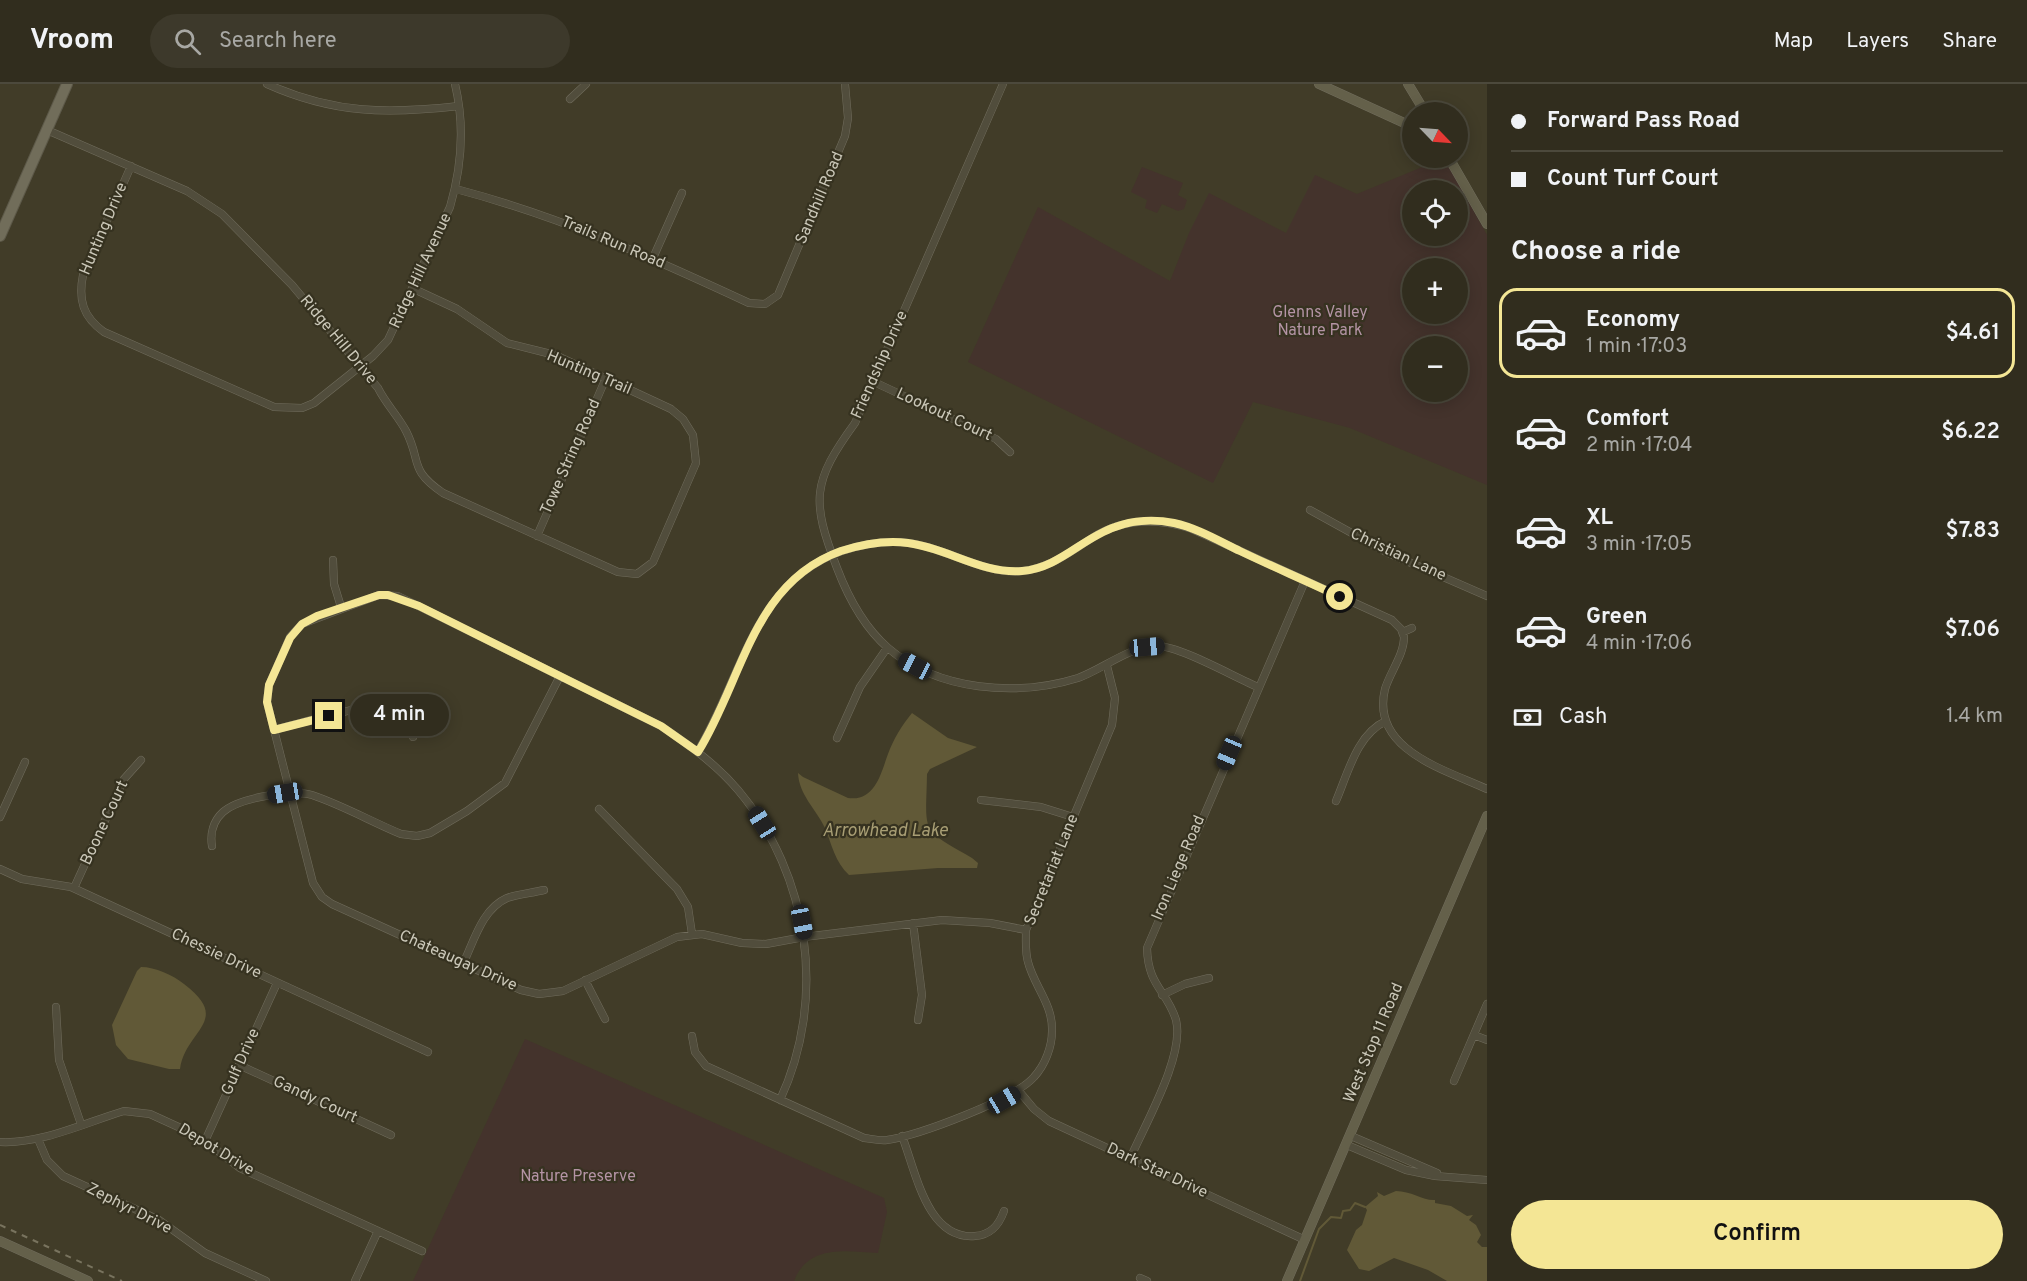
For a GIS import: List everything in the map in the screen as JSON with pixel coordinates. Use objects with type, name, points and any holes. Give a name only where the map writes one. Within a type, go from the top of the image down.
[{"type":"main road","points":[[0,236],[68,84]]},
{"type":"main road","points":[[1319,84],[1402,122]]},
{"type":"main road","points":[[1408,84],[1419,102]]},
{"type":"main road","points":[[1455,168],[1487,224]]},
{"type":"main road","name":"West Stop 11 Road","points":[[1287,1281],[1487,816]]},
{"type":"main road","points":[[0,1241],[88,1281]]},
{"type":"street","points":[[267,84],[326,105],[364,112],[394,113],[459,106]]},
{"type":"street","name":"Ridge Hill Avenue","points":[[280,408],[302,408],[314,403],[361,366],[388,340],[414,289],[456,189],[462,142],[455,84]]},
{"type":"street","points":[[570,99],[586,84]]},
{"type":"street","name":"Sandhill Road","points":[[767,304],[778,295],[841,150],[848,118],[845,84]]},
{"type":"street","name":"Friendship Drive","points":[[887,648],[855,607],[832,555],[820,522],[819,489],[834,452],[855,423],[874,382],[1003,84]]},
{"type":"street","name":"Ridge Hill Drive","points":[[47,130],[187,191],[222,214],[292,285],[361,366],[405,430],[415,463],[430,484],[443,493],[618,572],[639,573]]},
{"type":"street","name":"Hunting Drive","points":[[131,166],[83,275],[80,294],[88,317],[104,332],[280,408]]},
{"type":"street","name":"Trails Run Road","points":[[456,189],[552,217],[653,258],[749,303],[767,304]]},
{"type":"street","points":[[653,258],[682,193]]},
{"type":"street","name":"Hunting Trail","points":[[414,289],[457,309],[507,343],[555,355],[671,409],[683,419],[693,435],[697,453],[692,475],[653,562],[639,573]]},
{"type":"street","name":"Towe String Road","points":[[537,536],[606,378]]},
{"type":"street","name":"Lookout Court","points":[[874,382],[996,439],[1010,452]]},
{"type":"street","name":"Christian Lane","points":[[1310,510],[1386,552],[1487,596]]},
{"type":"street","points":[[698,752],[718,717],[767,609],[800,573],[832,555],[872,543],[909,543],[939,550],[986,568],[1023,571],[1055,562],[1115,526],[1139,521],[1160,521],[1192,529],[1392,620],[1403,632],[1404,644],[1384,692],[1386,721],[1401,745],[1416,756],[1487,789]]},
{"type":"street","points":[[333,560],[334,584],[341,607]]},
{"type":"street","name":"Iron Liege Road","points":[[1130,1159],[1177,1050],[1175,1020],[1153,981],[1148,964],[1150,938],[1305,581]]},
{"type":"street","name":"Chateaugay Drive","points":[[780,1100],[791,1072],[804,1019],[807,980],[804,937],[792,884],[769,834],[738,790],[698,752],[661,726],[398,596],[379,595],[341,607],[302,624],[290,638],[269,685],[267,702],[313,883],[322,897],[332,904],[521,990],[539,994],[563,991],[677,937],[692,934],[754,945],[804,937],[913,923],[966,920],[1026,930]]},
{"type":"street","points":[[1403,632],[1412,628]]},
{"type":"street","points":[[837,738],[860,687],[887,648],[928,672],[963,683],[990,688],[1018,688],[1052,684],[1107,666],[1140,649],[1160,646],[1176,650],[1258,687]]},
{"type":"street","name":"Secretariat Lane","points":[[692,1036],[695,1052],[706,1066],[864,1138],[885,1140],[902,1136],[1004,1100],[1035,1077],[1045,1061],[1052,1031],[1048,1004],[1028,965],[1026,930],[1112,725],[1115,698],[1107,666]]},
{"type":"street","points":[[212,846],[213,825],[224,810],[238,804],[290,792],[312,795],[401,834],[430,833],[467,811],[505,783],[560,676]]},
{"type":"street","points":[[274,730],[367,706],[385,705],[399,710],[409,721],[413,737]]},
{"type":"street","points":[[1336,801],[1363,740],[1370,730],[1386,721]]},
{"type":"street","name":"Boone Court","points":[[74,888],[124,779],[141,760]]},
{"type":"street","points":[[0,817],[25,762]]},
{"type":"street","points":[[981,800],[1041,807],[1073,817]]},
{"type":"street","points":[[599,809],[677,889],[688,907],[692,934]]},
{"type":"street","name":"Chessie Drive","points":[[0,869],[22,879],[74,888],[428,1052]]},
{"type":"street","points":[[463,964],[483,920],[492,908],[507,898],[544,890]]},
{"type":"street","points":[[913,923],[922,995],[918,1020]]},
{"type":"street","points":[[1162,996],[1185,984],[1209,978]]},
{"type":"street","points":[[585,981],[604,1019]]},
{"type":"street","name":"Gulf Drive","points":[[205,1141],[277,983]]},
{"type":"street","points":[[1454,1081],[1487,1005]]},
{"type":"street","points":[[56,1007],[56,1047],[81,1124]]},
{"type":"street","points":[[1474,1035],[1487,1040]]},
{"type":"street","name":"Gandy Court","points":[[239,1065],[391,1135]]},
{"type":"street","name":"Dark Star Drive","points":[[1019,1091],[1034,1109],[1049,1121],[1305,1240]]},
{"type":"street","name":"Depot Drive","points":[[0,1142],[38,1139],[124,1111],[137,1111],[205,1141],[240,1168],[422,1251]]},
{"type":"street","points":[[902,1136],[929,1207],[942,1227],[965,1237],[981,1236],[992,1231],[1000,1222],[1004,1211]]},
{"type":"street","name":"Zephyr Drive","points":[[38,1139],[47,1160],[63,1176],[159,1220],[205,1253],[266,1281]]},
{"type":"street","points":[[1349,1140],[1406,1170],[1487,1180]]},
{"type":"street","points":[[355,1281],[378,1231]]},
{"type":"green space","points":[[1142,167],[1183,183],[1178,195],[1187,200],[1184,209],[1178,211],[1162,204],[1157,213],[1145,208],[1147,200],[1131,192]]},
{"type":"green space","name":"Glenns Valley Nature Park","points":[[1420,168],[1450,168],[1456,180],[1402,180],[1402,246],[1468,246],[1468,201],[1487,235],[1487,485],[1350,428],[1253,402],[1213,483],[968,362],[1038,207],[1170,281],[1189,233],[1209,193],[1286,233],[1315,175],[1357,194]]},
{"type":"green space","name":"Nature Preserve","points":[[525,1039],[884,1198],[887,1212],[878,1253],[841,1251],[818,1255],[800,1269],[794,1281],[413,1281]]},
{"type":"water","name":"Arrowhead Lake","points":[[912,713],[948,738],[977,747],[930,769],[927,774],[926,808],[929,827],[934,834],[972,858],[978,863],[977,868],[938,868],[849,875],[837,859],[825,828],[801,788],[798,773],[848,798],[865,795],[876,785],[895,738]]},
{"type":"water","points":[[141,967],[158,970],[180,981],[198,997],[205,1007],[206,1017],[184,1056],[180,1069],[169,1069],[128,1059],[116,1045],[112,1025]]},
{"type":"water","points":[[1396,1191],[1435,1200],[1435,1203],[1451,1206],[1467,1216],[1473,1215],[1469,1220],[1476,1225],[1481,1235],[1477,1242],[1482,1247],[1487,1247],[1487,1281],[1447,1281],[1428,1270],[1394,1258],[1369,1271],[1359,1269],[1347,1250],[1356,1230],[1362,1225],[1367,1210],[1365,1207],[1378,1196],[1377,1192],[1384,1196]]},
{"type":"waterway","points":[[1300,1281],[1319,1229],[1331,1217],[1341,1218],[1343,1211],[1350,1210],[1355,1203],[1365,1207]]},
{"type":"railway","points":[[0,1225],[122,1281]]},
{"type":"route","points":[[329,716],[274,730],[267,702],[269,685],[290,638],[302,624],[317,616],[379,595],[398,596],[483,636],[661,726],[698,752],[718,717],[767,609],[780,592],[800,573],[815,563],[854,547],[872,543],[909,543],[939,550],[986,568],[1023,571],[1055,562],[1115,526],[1139,521],[1160,521],[1192,529],[1340,597]]}]
